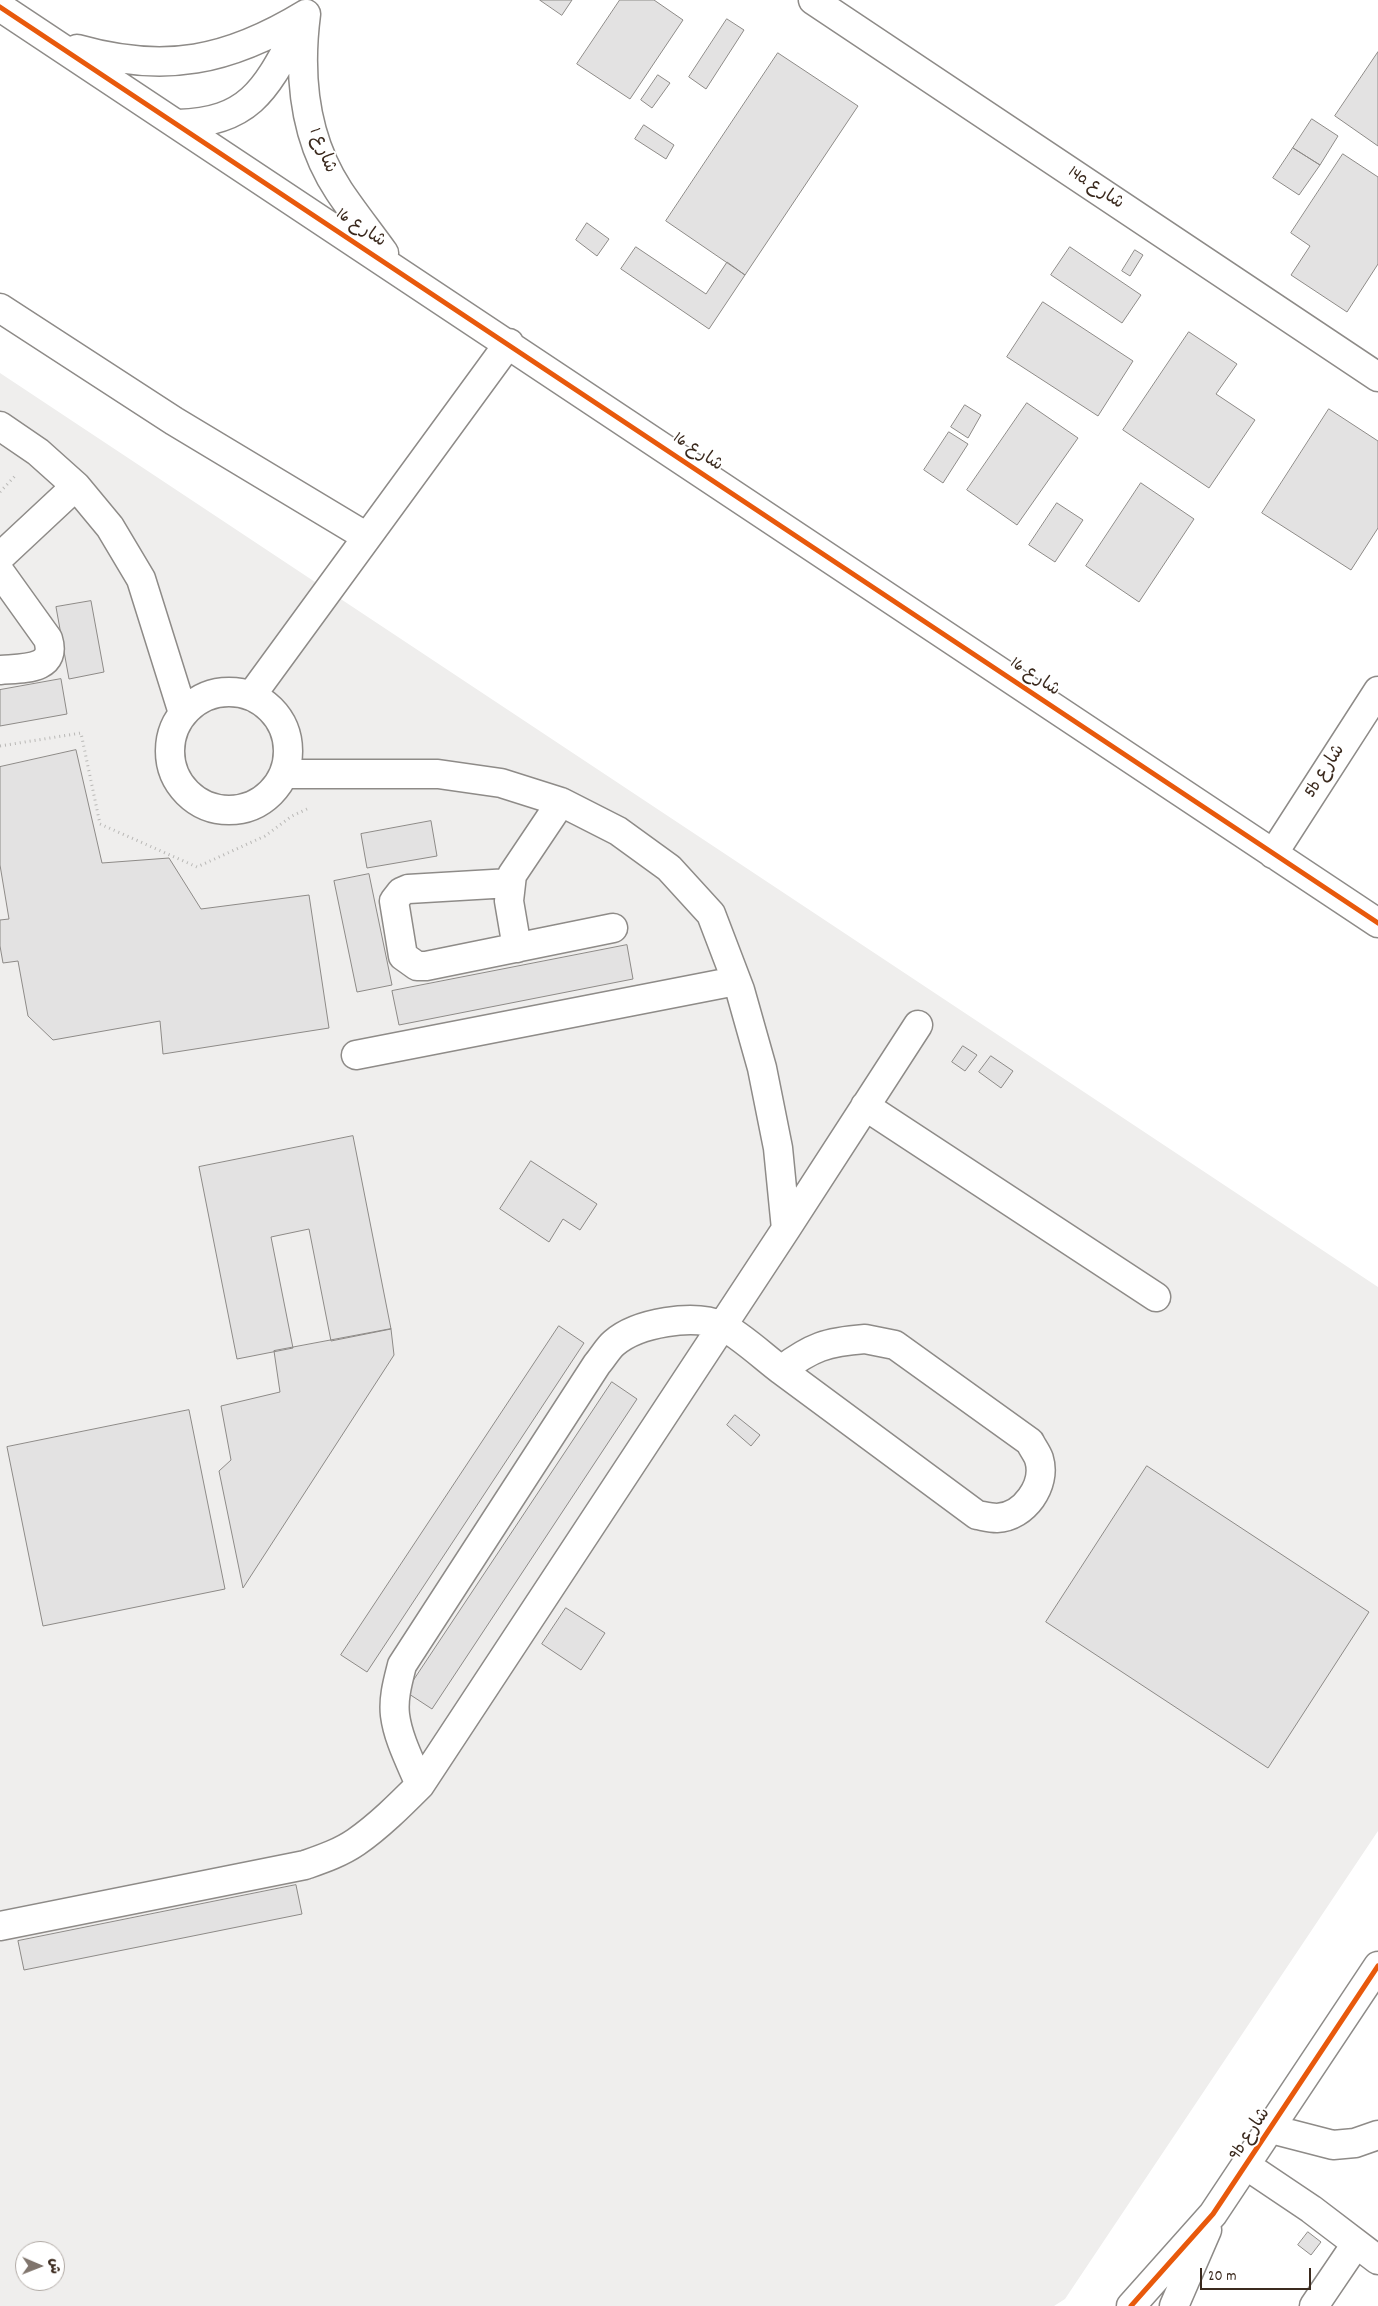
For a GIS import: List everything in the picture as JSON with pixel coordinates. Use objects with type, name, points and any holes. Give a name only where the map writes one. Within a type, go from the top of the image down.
[{"type":"street","name":"14a شارع","points":[[813,0],[1378,377]]},
{"type":"street","name":"شارع 16","points":[[0,7],[1378,923]]},
{"type":"street","points":[[56,43],[100,55],[131,60],[162,62],[192,60],[222,54],[252,44],[311,7]]},
{"type":"street","points":[[178,124],[202,123],[226,117],[247,104],[264,87],[311,7]]},
{"type":"street","name":"شارع 1","points":[[311,7],[302,44],[302,75],[305,105],[313,135],[324,163],[338,190],[395,269]]},
{"type":"street","points":[[0,308],[174,421],[367,537]]},
{"type":"street","points":[[251,696],[508,343]]},
{"type":"street","points":[[0,426],[38,452],[76,486],[110,527],[141,579],[183,712]]},
{"type":"street","points":[[0,556],[76,486]]},
{"type":"street","points":[[0,572],[48,639],[50,646],[49,655],[36,666],[0,670]]},
{"type":"street","name":"5b شارع","points":[[1273,854],[1378,691]]},
{"type":"street","points":[[227,692],[251,696],[267,706],[279,719],[287,737],[288,755],[284,774],[270,795],[248,808],[222,811],[198,802],[180,785],[170,761],[172,735],[183,712],[203,697],[227,692]]},
{"type":"street","points":[[284,774],[438,774],[501,783],[561,802],[618,831],[669,868],[711,914],[736,981],[762,1068],[778,1148],[786,1229]]},
{"type":"street","points":[[517,948],[509,901],[510,883],[516,867],[561,802]]},
{"type":"street","points":[[510,883],[408,889],[400,892],[394,901],[403,956],[417,966],[426,966],[613,928]]},
{"type":"street","points":[[356,1055],[736,981]]},
{"type":"street","points":[[0,1926],[305,1865],[335,1854],[355,1843],[394,1811],[420,1785],[918,1025]]},
{"type":"street","points":[[865,1106],[1156,1297]]},
{"type":"street","points":[[420,1785],[400,1735],[395,1715],[395,1694],[402,1665],[597,1364],[614,1343],[636,1330],[666,1321],[689,1320],[721,1326],[977,1515],[998,1518],[1017,1512],[1032,1499],[1039,1480],[1039,1460],[1030,1442],[895,1345],[865,1339],[834,1341],[806,1352],[781,1370]]},
{"type":"street","name":"9b شارع","points":[[1131,2306],[1213,2214],[1378,1966]]},
{"type":"street","points":[[1271,2129],[1333,2145],[1355,2144],[1378,2135]]},
{"type":"street","points":[[1246,2166],[1311,2209],[1378,2260]]},
{"type":"street","name":"9b شارع","points":[[1174,2306],[1198,2256],[1213,2214]]},
{"type":"street","points":[[1314,2306],[1356,2244]]},
{"type":"path","points":[[0,746],[82,733],[100,824],[197,867],[266,836],[292,816],[309,808]]},
{"type":"shaded area","points":[[0,373],[1378,1287],[1378,1831],[1065,2299],[1054,2306],[0,2306]]},
{"type":"building","points":[[540,0],[572,0],[562,15]]},
{"type":"building","points":[[620,0],[654,0],[683,20],[630,99],[577,64]]},
{"type":"building","points":[[727,19],[744,30],[706,89],[689,77]]},
{"type":"building","points":[[1378,52],[1378,146],[1335,116]]},
{"type":"building","points":[[778,53],[858,106],[745,275],[666,221]]},
{"type":"building","points":[[658,75],[670,83],[652,108],[641,100]]},
{"type":"building","points":[[1312,119],[1338,136],[1320,165],[1293,148]]},
{"type":"building","points":[[644,125],[674,145],[666,159],[635,139]]},
{"type":"building","points":[[1293,148],[1320,165],[1299,195],[1273,178]]},
{"type":"building","points":[[1343,154],[1378,177],[1378,264],[1347,312],[1291,275],[1310,246],[1291,233]]},
{"type":"building","points":[[587,223],[609,239],[597,256],[576,240]]},
{"type":"building","points":[[636,247],[706,294],[727,262],[745,275],[709,329],[621,269]]},
{"type":"building","points":[[1070,247],[1141,295],[1122,323],[1051,275]]},
{"type":"building","points":[[1135,250],[1143,255],[1130,276],[1122,271]]},
{"type":"building","points":[[1043,302],[1133,361],[1098,416],[1007,357]]},
{"type":"building","points":[[1189,332],[1237,364],[1216,394],[1255,420],[1209,488],[1123,430]]},
{"type":"building","points":[[1027,403],[1078,438],[1017,525],[967,490]]},
{"type":"building","points":[[965,405],[981,415],[968,438],[951,427]]},
{"type":"building","points":[[1329,409],[1378,441],[1378,528],[1351,570],[1262,513]]},
{"type":"building","points":[[949,432],[968,444],[943,483],[924,470]]},
{"type":"building","points":[[1141,483],[1194,519],[1139,602],[1086,566]]},
{"type":"building","points":[[1057,503],[1083,520],[1055,562],[1029,545]]},
{"type":"building","points":[[91,601],[104,672],[69,679],[56,607]]},
{"type":"building","points":[[61,679],[67,714],[0,726],[0,690]]},
{"type":"building","points":[[76,750],[102,863],[169,858],[201,909],[309,895],[329,1028],[163,1054],[160,1021],[53,1040],[28,1016],[18,961],[3,963],[0,946],[0,920],[9,919],[0,865],[0,767]]},
{"type":"building","points":[[431,821],[437,856],[367,868],[361,834]]},
{"type":"building","points":[[369,874],[392,985],[357,992],[334,881]]},
{"type":"building","points":[[627,945],[633,979],[399,1025],[392,991]]},
{"type":"building","points":[[963,1046],[977,1055],[965,1071],[952,1062]]},
{"type":"building","points":[[991,1056],[1013,1071],[1001,1088],[979,1072]]},
{"type":"building","points":[[353,1136],[391,1329],[331,1341],[309,1229],[271,1237],[293,1348],[237,1359],[199,1167]]},
{"type":"building","points":[[531,1161],[597,1204],[580,1230],[563,1219],[549,1242],[500,1209]]},
{"type":"building","points":[[559,1326],[584,1343],[367,1672],[341,1655]]},
{"type":"building","points":[[391,1329],[394,1355],[243,1588],[219,1471],[231,1460],[221,1406],[280,1392],[274,1351]]},
{"type":"building","points":[[612,1382],[637,1399],[432,1709],[406,1692]]},
{"type":"building","points":[[189,1410],[225,1589],[43,1626],[7,1447]]},
{"type":"building","points":[[735,1415],[760,1435],[751,1446],[727,1425]]},
{"type":"building","points":[[1147,1466],[1369,1612],[1268,1768],[1046,1622]]},
{"type":"building","points":[[566,1608],[605,1633],[581,1670],[542,1644]]},
{"type":"building","points":[[296,1885],[302,1914],[24,1970],[18,1941]]},
{"type":"building","points":[[1308,2232],[1321,2242],[1311,2255],[1298,2245]]},
{"type":"cycle path","points":[[0,7],[1378,923]]},
{"type":"cycle path","points":[[1131,2306],[1213,2214],[1378,1966]]}]
